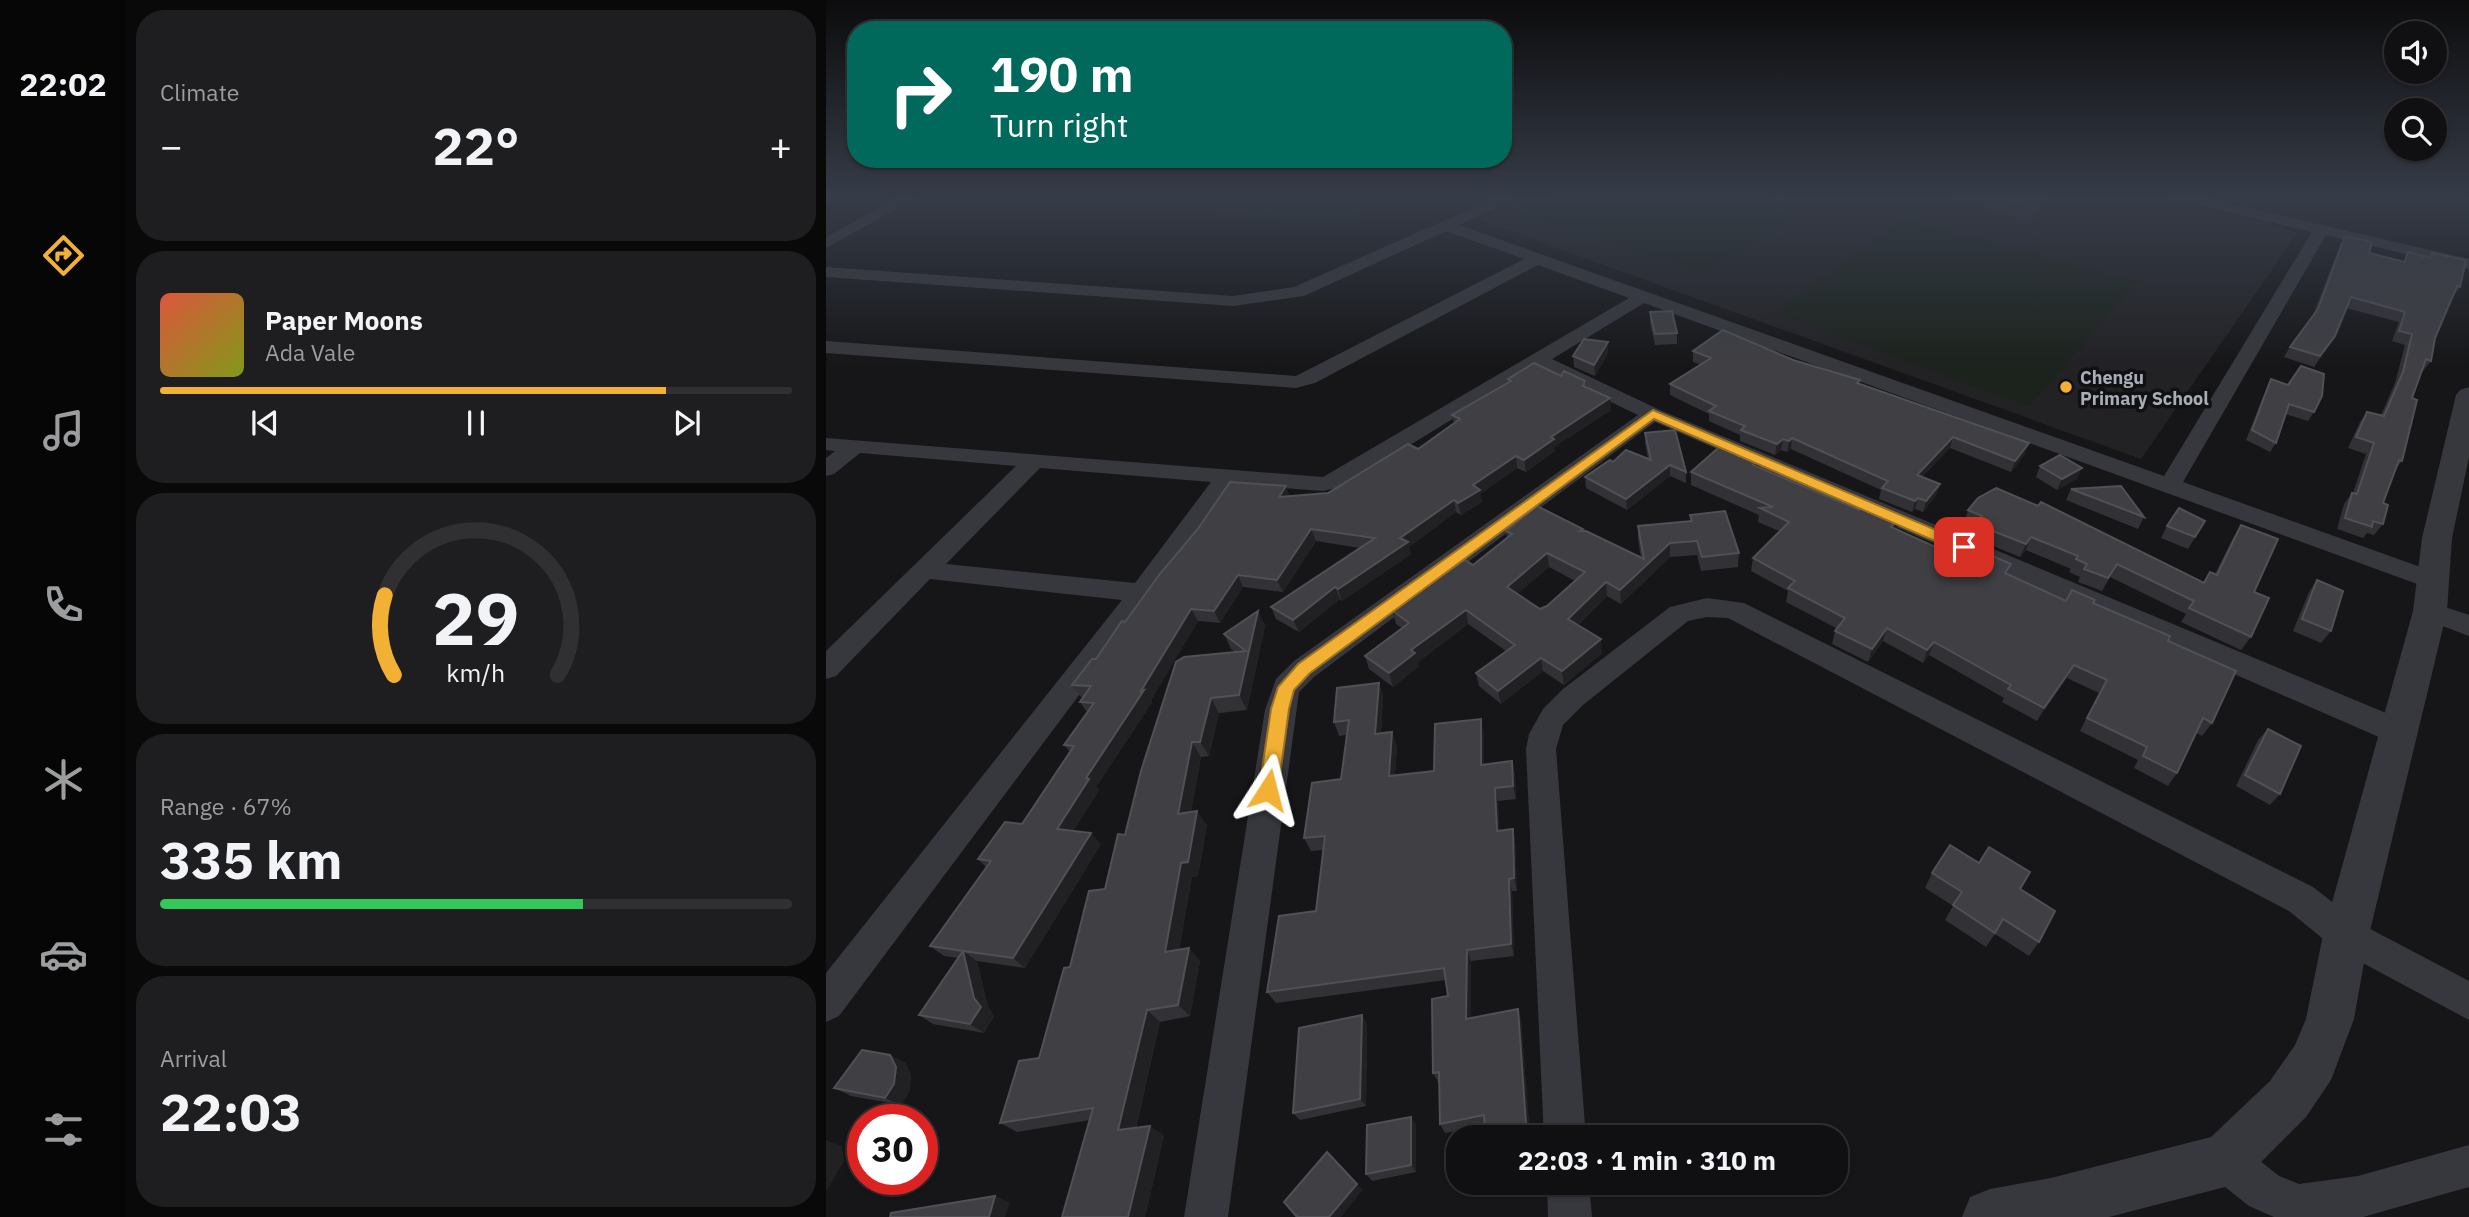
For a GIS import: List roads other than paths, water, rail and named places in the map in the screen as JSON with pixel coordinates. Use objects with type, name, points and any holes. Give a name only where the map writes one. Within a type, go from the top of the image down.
[{"type":"street","points":[[826,272],[1233,301],[1298,292],[1387,253]]},
{"type":"street","points":[[1524,253],[2170,485],[2431,596],[2469,626]]},
{"type":"street","points":[[2170,485],[2308,253]]},
{"type":"street","points":[[2420,253],[2469,264]]},
{"type":"street","points":[[826,347],[1296,382],[1308,379],[1539,258]]},
{"type":"street","points":[[826,444],[1225,478],[1313,484],[1333,482],[1642,297]]},
{"type":"street","points":[[1538,360],[1653,414],[2399,732]]},
{"type":"street","points":[[1990,1217],[2051,1205],[2225,1160],[2288,1099],[2313,1062],[2330,1019],[2346,935],[2431,596],[2437,538],[2469,395]]},
{"type":"street","points":[[1206,1217],[1278,723],[1286,687],[1304,668],[1653,414]]},
{"type":"street","points":[[826,469],[854,447]]},
{"type":"street","points":[[826,668],[1033,462]]},
{"type":"street","points":[[826,1003],[1142,593],[1225,478]]},
{"type":"street","points":[[923,570],[1142,593]]},
{"type":"street","points":[[1564,1125],[1542,763],[1544,734],[1553,717],[1573,697],[1679,614],[1690,610],[1720,607],[1735,610],[2301,899],[2346,935],[2469,1001]]},
{"type":"street","points":[[2225,1160],[2264,1191],[2300,1206],[2358,1197],[2469,1166]]},
{"type":"street","points":[[1569,1195],[1570,1217]]},
{"type":"place","name":"Chengu Primary School","points":[[2066,387]]}]
